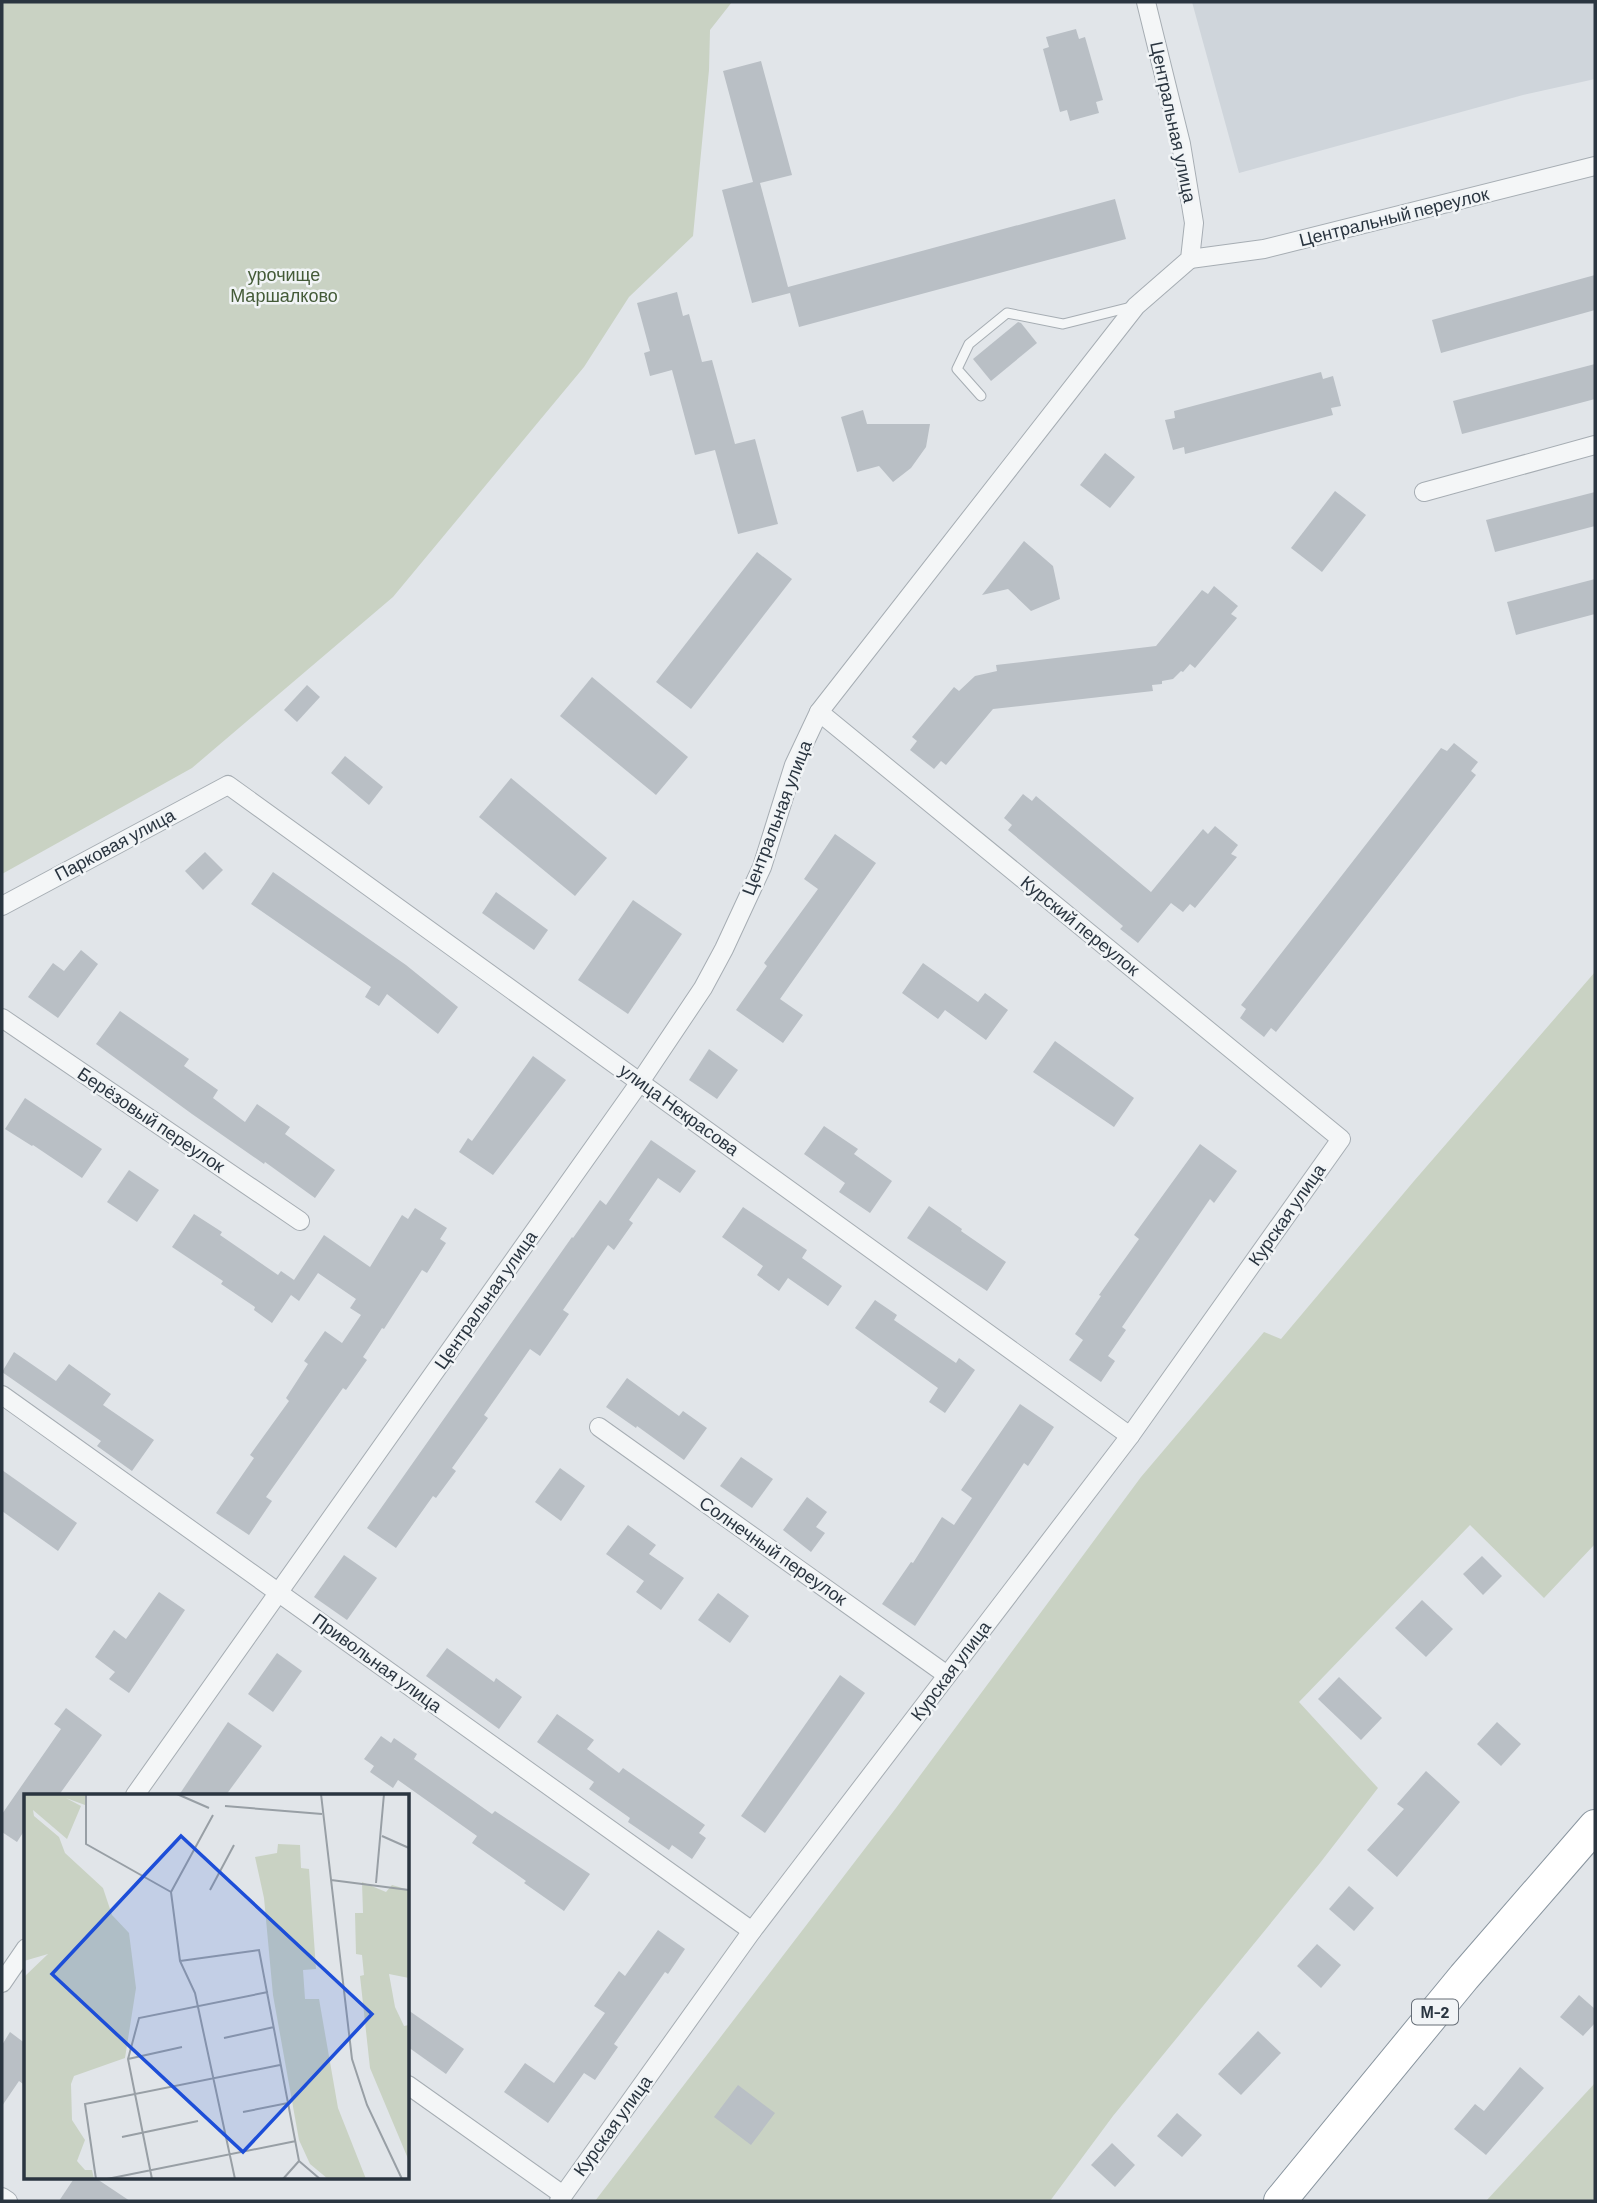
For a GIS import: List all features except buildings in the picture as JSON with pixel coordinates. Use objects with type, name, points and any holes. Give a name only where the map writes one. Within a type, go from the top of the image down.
[{"type":"highway","name":"М-2","points":[[1280,2201],[1464,1977],[1595,1826]]},
{"type":"highway","name":"М-2","points":[[1306,2201],[1480,1991],[1595,1858]]},
{"type":"street","name":"Центральная улица","points":[[136,1794],[640,1082],[703,988],[762,867],[794,765],[820,712],[1136,306],[1190,259],[1195,223],[1181,144],[1146,2]]},
{"type":"street","name":"Центральный переулок","points":[[1190,259],[1264,249],[1595,166]]},
{"type":"street","points":[[1424,492],[1595,445]]},
{"type":"street","name":"Курский переулок","points":[[820,712],[1341,1139]]},
{"type":"street","name":"улица Некрасова","points":[[228,785],[1130,1436]]},
{"type":"street","name":"Парковая улица","points":[[2,906],[228,785]]},
{"type":"street","name":"Берёзовый переулок","points":[[2,1018],[300,1222]]},
{"type":"street","name":"Курская улица","points":[[561,2198],[751,1931],[1130,1436],[1341,1139]]},
{"type":"street","name":"Привольная улица","points":[[2,1395],[751,1931]]},
{"type":"street","name":"Солнечный переулок","points":[[599,1427],[947,1675]]},
{"type":"street","points":[[2,1983],[24,1951]]},
{"type":"street","points":[[410,2086],[561,2198]]},
{"type":"street","points":[[2,2197],[8,2201]]},
{"type":"lane","points":[[981,396],[957,369],[969,344],[1007,313],[1063,324],[1136,306]]},
{"type":"shaded area","points":[[1192,2],[1595,2],[1595,79],[1523,95],[1239,173]]},
{"type":"green space","name":"урочище Маршалково","points":[[2,2],[732,2],[710,30],[709,70],[693,236],[629,297],[584,367],[393,597],[192,768],[2,874]]},
{"type":"green space","points":[[1595,972],[1595,1544],[1544,1598],[1470,1525],[1299,1702],[1378,1788],[1113,2116],[1050,2201],[595,2201],[896,1808],[1141,1477],[1264,1332],[1281,1339]]},
{"type":"green space","points":[[1595,2083],[1595,2201],[1486,2201]]}]
